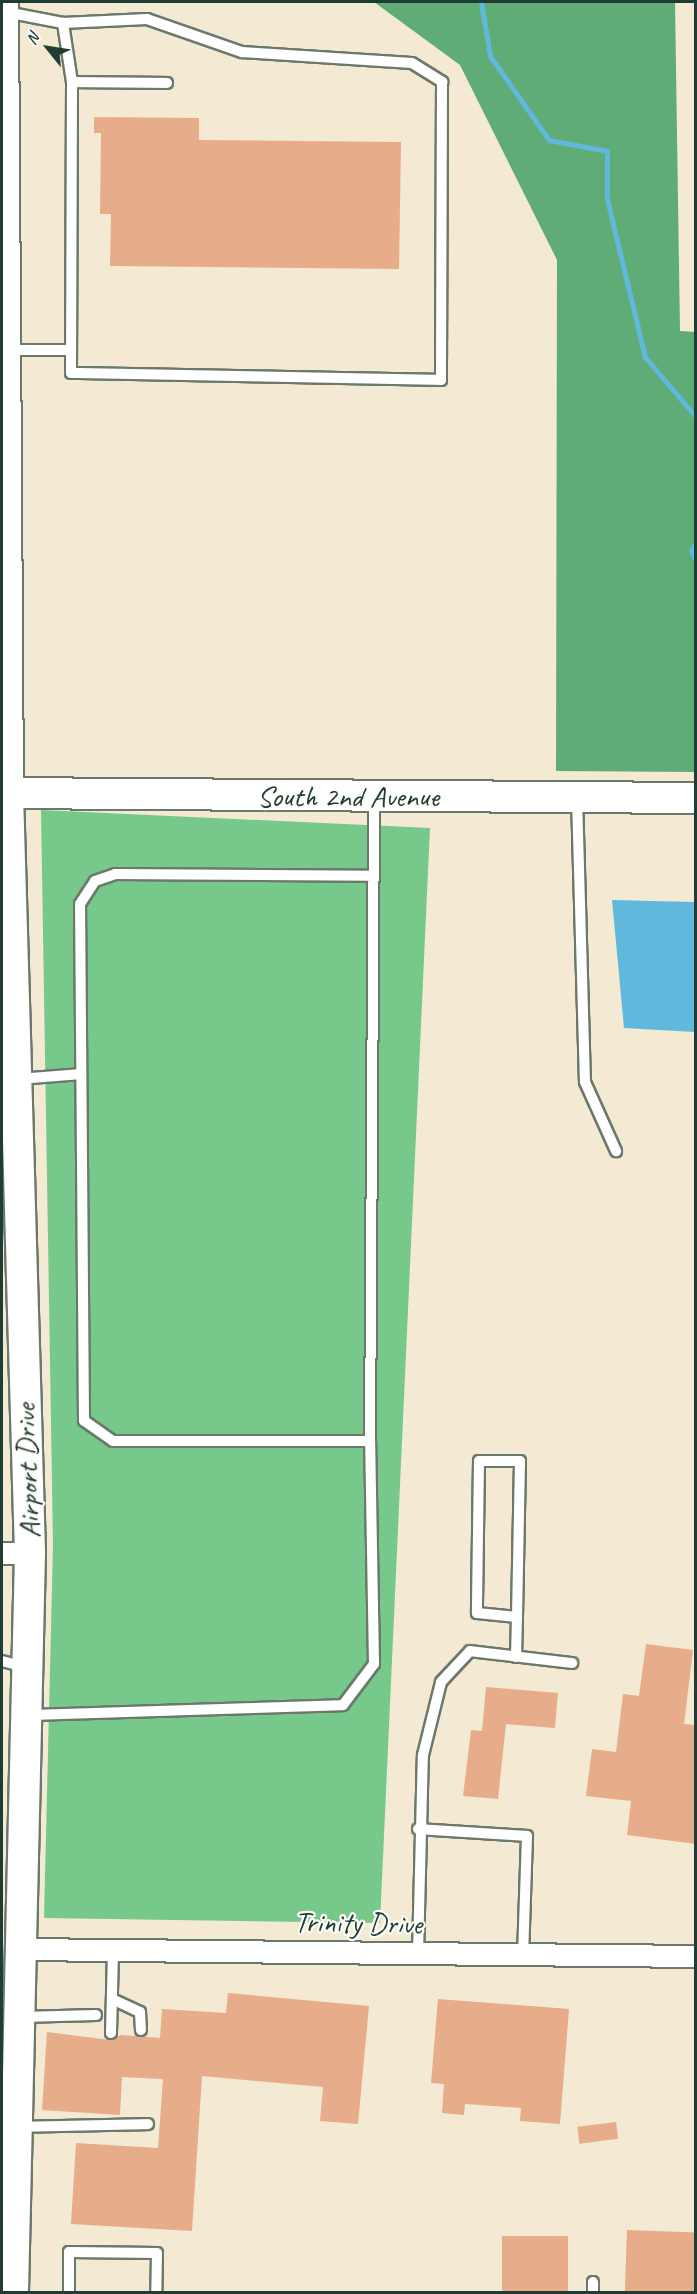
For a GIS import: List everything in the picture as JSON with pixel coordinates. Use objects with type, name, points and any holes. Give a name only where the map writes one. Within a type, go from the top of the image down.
[{"type":"street","name":"Airport Drive","points":[[3,7],[8,1080],[17,1278],[14,1664],[25,1715],[10,1949],[18,2017],[9,2286]]},
{"type":"street","name":"South 2nd Avenue","points":[[5,793],[696,798]]},
{"type":"street","name":"Trinity Drive","points":[[10,1949],[696,1956]]},
{"type":"lane","points":[[3,7],[63,23],[147,19],[242,52],[412,63],[442,82],[441,380],[71,373],[72,82],[63,23]]},
{"type":"lane","points":[[72,82],[167,83]]},
{"type":"lane","points":[[3,350],[70,350]]},
{"type":"lane","points":[[25,1715],[343,1705],[374,1664],[370,1441],[374,796]]},
{"type":"lane","points":[[577,797],[585,1082],[616,1151]]},
{"type":"lane","points":[[370,1441],[113,1441],[84,1421],[80,904],[95,881],[115,874],[372,876]]},
{"type":"lane","points":[[8,1080],[80,1074]]},
{"type":"lane","points":[[516,1656],[517,1617],[520,1461],[479,1461],[477,1613],[517,1617]]},
{"type":"lane","points":[[417,1954],[418,1829],[423,1755],[441,1682],[470,1651],[572,1663]]},
{"type":"lane","points":[[418,1829],[527,1836],[523,1955]]},
{"type":"lane","points":[[111,2032],[113,1950]]},
{"type":"lane","points":[[112,1999],[140,2012],[141,2030]]},
{"type":"lane","points":[[18,2017],[96,2015]]},
{"type":"lane","points":[[16,2127],[148,2124]]},
{"type":"lane","points":[[69,2292],[69,2252],[157,2253],[156,2292]]},
{"type":"green space","points":[[374,2],[675,2],[680,331],[696,332],[695,772],[556,771],[557,260],[460,65]]},
{"type":"green space","points":[[41,810],[430,828],[380,1923],[44,1918],[53,1546]]},
{"type":"water","points":[[612,900],[695,902],[695,1032],[624,1028]]},
{"type":"building","points":[[94,117],[199,118],[199,140],[401,142],[399,269],[110,266],[111,214],[100,214],[101,133],[94,133]]},
{"type":"building","points":[[646,1644],[693,1650],[684,1724],[696,1725],[696,1844],[627,1835],[631,1801],[586,1796],[592,1749],[616,1752],[623,1694],[639,1696]]},
{"type":"building","points":[[486,1687],[558,1693],[555,1728],[506,1724],[498,1799],[463,1796],[471,1730],[482,1731]]},
{"type":"building","points":[[228,1993],[369,2006],[358,2124],[320,2121],[323,2087],[202,2076],[192,2231],[71,2224],[76,2143],[158,2148],[163,2079],[122,2077],[120,2115],[42,2110],[47,2032],[110,2040],[121,2035],[160,2038],[162,2009],[226,2013]]},
{"type":"building","points":[[438,1999],[569,2009],[560,2124],[520,2121],[521,2108],[465,2104],[464,2115],[442,2113],[444,2084],[431,2083]]},
{"type":"building","points":[[616,2122],[618,2139],[579,2144],[577,2127]]},
{"type":"building","points":[[627,2230],[696,2232],[694,2292],[625,2292]]},
{"type":"building","points":[[502,2236],[568,2236],[568,2292],[502,2292]]},
{"type":"waterway","points":[[481,2],[490,56],[549,140],[607,151],[607,199],[645,357],[696,417]]},
{"type":"waterway","points":[[696,542],[691,550],[696,562]]}]
